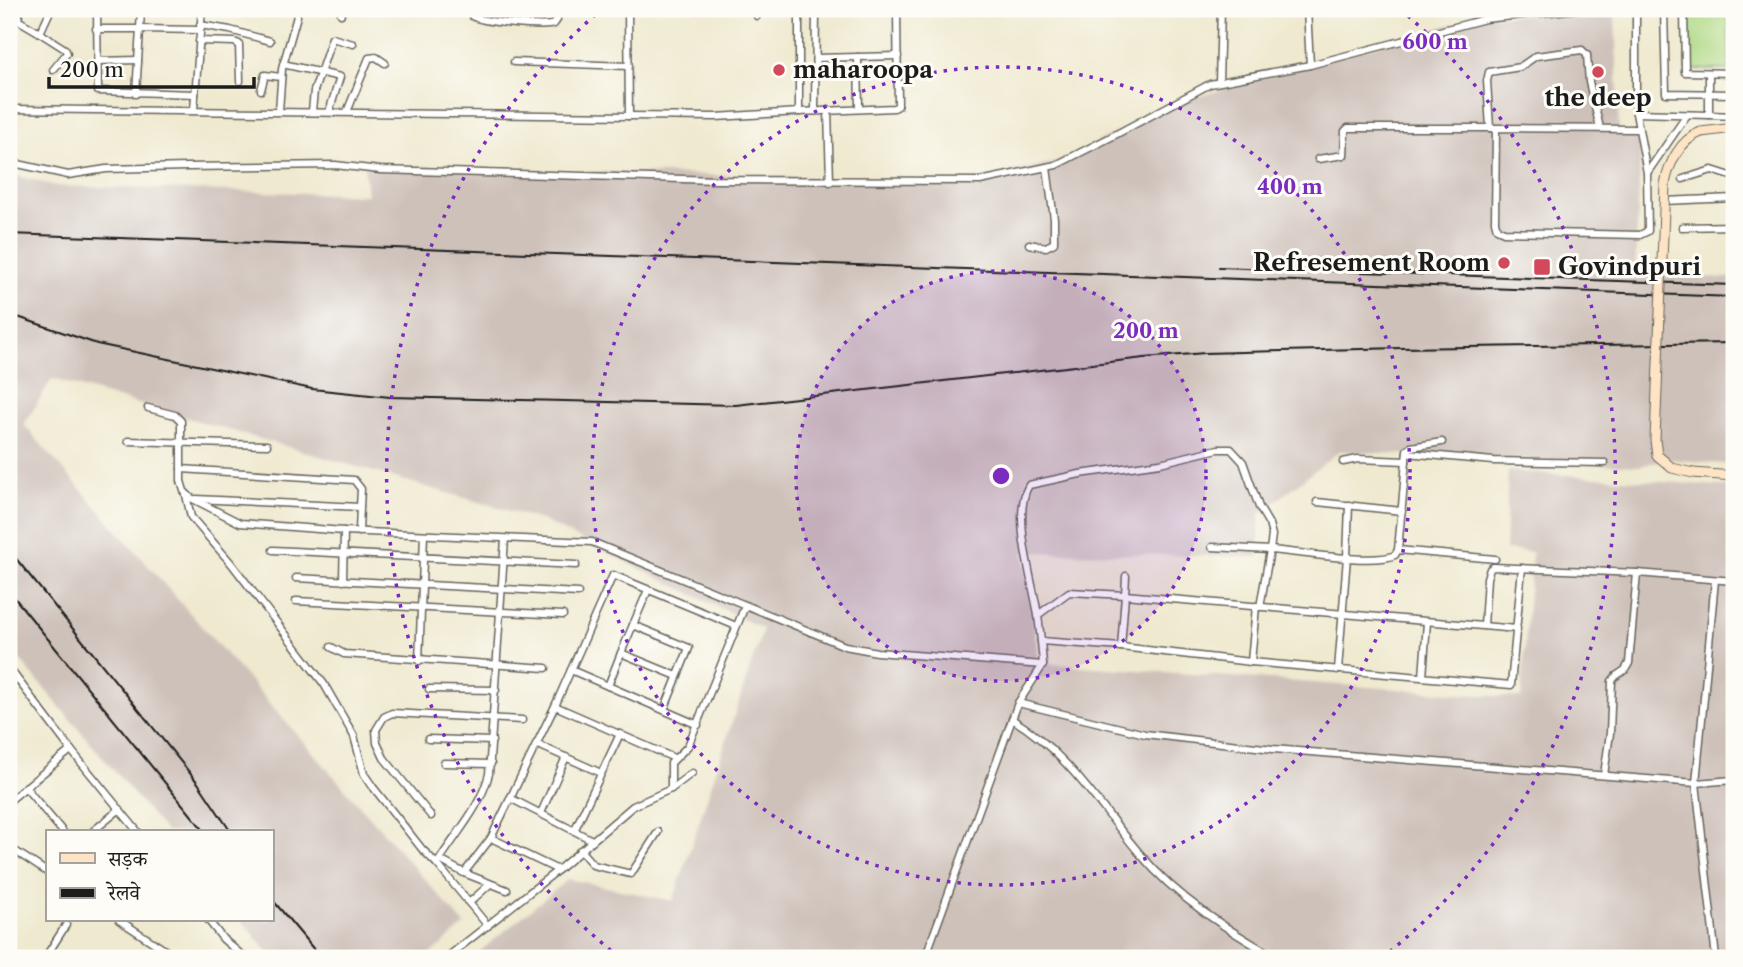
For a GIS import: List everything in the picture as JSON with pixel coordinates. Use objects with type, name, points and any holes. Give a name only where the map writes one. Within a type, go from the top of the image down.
[{"type":"main road","points":[[1734,128],[1692,135],[1683,143],[1670,167],[1664,201],[1656,448],[1657,455],[1672,468],[1693,473],[1734,476]]},
{"type":"street","points":[[20,9],[18,20],[67,51],[53,70]]},
{"type":"street","points":[[40,33],[51,9]]},
{"type":"street","points":[[95,108],[97,9]]},
{"type":"street","points":[[136,94],[141,9]]},
{"type":"street","points":[[194,109],[202,9]]},
{"type":"street","points":[[470,9],[472,16],[480,21],[552,24],[557,20]]},
{"type":"street","points":[[628,9],[629,116]]},
{"type":"street","points":[[799,9],[799,112]]},
{"type":"street","points":[[815,111],[816,9]]},
{"type":"street","points":[[9,109],[716,117],[894,108],[898,106],[897,9]]},
{"type":"street","points":[[1219,82],[1221,9]]},
{"type":"street","points":[[1307,9],[1310,65]]},
{"type":"street","points":[[9,162],[68,174],[106,169],[335,165],[394,170],[716,180],[980,181],[1047,168],[1111,137],[1201,87],[1310,65],[1485,19],[1578,9]]},
{"type":"street","points":[[1600,128],[1589,82],[1587,55],[1582,50],[1536,56],[1520,67],[1489,72],[1487,81],[1493,128],[1495,221],[1500,231],[1645,234],[1649,226],[1647,173],[1636,114],[1636,9]]},
{"type":"street","points":[[1664,9],[1666,93],[1734,94]]},
{"type":"street","points":[[1684,9],[1685,72],[1733,73],[1731,9]]},
{"type":"street","points":[[279,111],[283,64],[297,16]]},
{"type":"street","points":[[96,29],[200,27],[230,30],[270,41]]},
{"type":"street","points":[[312,111],[314,91],[332,38],[353,44]]},
{"type":"street","points":[[199,41],[239,44],[240,81]]},
{"type":"street","points":[[348,113],[369,58],[376,57],[385,63]]},
{"type":"street","points":[[858,57],[859,109]]},
{"type":"street","points":[[816,58],[898,57]]},
{"type":"street","points":[[97,61],[138,60]]},
{"type":"street","points":[[514,62],[629,66]]},
{"type":"street","points":[[283,64],[340,77],[330,112]]},
{"type":"street","points":[[1709,73],[1709,115]]},
{"type":"street","points":[[261,90],[265,75],[281,77]]},
{"type":"street","points":[[97,91],[195,94]]},
{"type":"street","points":[[828,110],[830,182]]},
{"type":"street","points":[[1636,114],[1734,116]]},
{"type":"street","points":[[1647,173],[1687,115]]},
{"type":"street","points":[[1318,159],[1343,155],[1345,131],[1348,128],[1638,129]]},
{"type":"street","points":[[1028,244],[1046,247],[1054,243],[1054,219],[1047,168]]},
{"type":"street","points":[[1683,179],[1712,170],[1734,177]]},
{"type":"street","points":[[1664,201],[1734,198]]},
{"type":"street","points":[[1682,227],[1734,226]]},
{"type":"street","points":[[148,408],[179,418],[182,442],[181,487],[189,497],[245,525],[598,543],[745,606],[858,649],[1042,665]]},
{"type":"street","points":[[128,441],[267,445]]},
{"type":"street","points":[[1212,547],[1347,557],[1391,557],[1398,550],[1407,453],[1411,447],[1442,442]]},
{"type":"street","points":[[925,958],[1018,703],[1042,665],[1038,615],[1027,559],[1023,519],[1027,488],[1034,482],[1160,463],[1218,449],[1231,449],[1243,462],[1272,535],[1258,606],[1251,662]]},
{"type":"street","points":[[1407,453],[1504,461],[1605,463]]},
{"type":"street","points":[[1343,462],[1358,459],[1406,461]]},
{"type":"street","points":[[181,469],[357,481],[361,489],[359,531]]},
{"type":"street","points":[[189,497],[360,507]]},
{"type":"street","points":[[189,497],[191,517],[231,562],[324,684],[354,736],[364,774],[373,788],[417,843],[438,862],[488,926]]},
{"type":"street","points":[[1317,502],[1402,511]]},
{"type":"street","points":[[1338,670],[1349,505]]},
{"type":"street","points":[[343,581],[344,531]]},
{"type":"street","points":[[419,661],[424,535]]},
{"type":"street","points":[[438,862],[470,818],[484,791],[491,764],[505,538]]},
{"type":"street","points":[[273,550],[576,565]]},
{"type":"street","points":[[1398,550],[1495,559]]},
{"type":"street","points":[[1484,626],[1487,578],[1490,569],[1497,567],[1637,573],[1734,581]]},
{"type":"street","points":[[1041,641],[1511,685],[1522,568]]},
{"type":"street","points":[[1604,775],[1610,733],[1611,687],[1614,678],[1625,670],[1629,663],[1637,573]]},
{"type":"street","points":[[464,873],[491,838],[555,706],[613,575],[736,625]]},
{"type":"street","points":[[1121,647],[1126,576]]},
{"type":"street","points":[[296,578],[579,593]]},
{"type":"street","points":[[1715,580],[1696,783],[1716,958]]},
{"type":"street","points":[[608,686],[648,590]]},
{"type":"street","points":[[1038,615],[1069,592],[1517,629]]},
{"type":"street","points":[[296,601],[563,615]]},
{"type":"street","points":[[671,789],[670,765],[674,758],[685,751],[698,725],[745,606]]},
{"type":"street","points":[[1423,677],[1427,622]]},
{"type":"street","points":[[633,625],[689,648],[664,710]]},
{"type":"street","points":[[331,647],[344,654],[546,668]]},
{"type":"street","points":[[621,653],[677,676]]},
{"type":"street","points":[[9,668],[136,830]]},
{"type":"street","points":[[571,670],[698,725]]},
{"type":"street","points":[[429,689],[496,690]]},
{"type":"street","points":[[1018,703],[1145,734],[1273,749],[1696,783],[1734,780]]},
{"type":"street","points":[[555,706],[674,758]]},
{"type":"street","points":[[430,816],[379,750],[375,737],[384,717],[392,713],[522,720]]},
{"type":"street","points":[[1012,719],[1045,743],[1072,768],[1142,856],[1175,888],[1212,917],[1277,958]]},
{"type":"street","points":[[575,829],[620,734]]},
{"type":"street","points":[[428,739],[492,741]]},
{"type":"street","points":[[536,744],[601,773]]},
{"type":"street","points":[[9,801],[71,750]]},
{"type":"street","points":[[541,813],[566,757]]},
{"type":"street","points":[[444,763],[491,764]]},
{"type":"street","points":[[446,958],[558,870],[633,806],[671,789],[692,773]]},
{"type":"street","points":[[25,787],[61,830]]},
{"type":"street","points":[[510,798],[592,840]]},
{"type":"street","points":[[94,830],[120,809]]},
{"type":"street","points":[[580,850],[593,865],[631,874],[658,832]]},
{"type":"street","points":[[491,838],[558,870]]},
{"type":"street","points":[[9,847],[46,871]]},
{"type":"street","points":[[438,862],[507,890]]},
{"type":"street","points":[[469,903],[490,884]]},
{"type":"street","points":[[122,922],[177,958]]},
{"type":"street","points":[[210,922],[223,939],[245,958]]},
{"type":"street","points":[[45,958],[66,925]]},
{"type":"shaded area","points":[[1615,13],[1619,132],[1641,138],[1635,276],[1734,278],[1734,465],[1667,459],[1640,466],[1339,451],[1260,514],[1258,557],[1023,552],[1039,663],[1521,698],[1532,552],[1505,550],[1508,471],[1734,487],[1734,958],[472,958],[568,879],[673,901],[763,629],[541,520],[52,379],[24,425],[465,925],[426,958],[273,958],[243,922],[273,922],[273,830],[164,830],[9,647],[9,174],[56,186],[367,195],[364,165],[963,183],[1058,162],[1172,104],[1480,16]]},
{"type":"green space","points":[[1687,9],[1729,9],[1730,70],[1687,70]]},
{"type":"railway","points":[[9,234],[1734,297]]},
{"type":"railway","points":[[1219,267],[1734,285]]},
{"type":"railway","points":[[9,314],[97,344],[312,389],[390,397],[736,405],[1205,353],[1734,343]]},
{"type":"railway","points":[[9,550],[198,783],[230,830]]},
{"type":"railway","points":[[9,591],[203,830]]},
{"type":"railway","points":[[273,900],[321,958]]},
{"type":"place","name":"maharoopa","points":[[779,70]]},
{"type":"place","name":"the deep","points":[[1598,72]]},
{"type":"place","name":"Refresement Room","points":[[1504,263]]},
{"type":"place","name":"Govindpuri","points":[[1542,267]]}]
